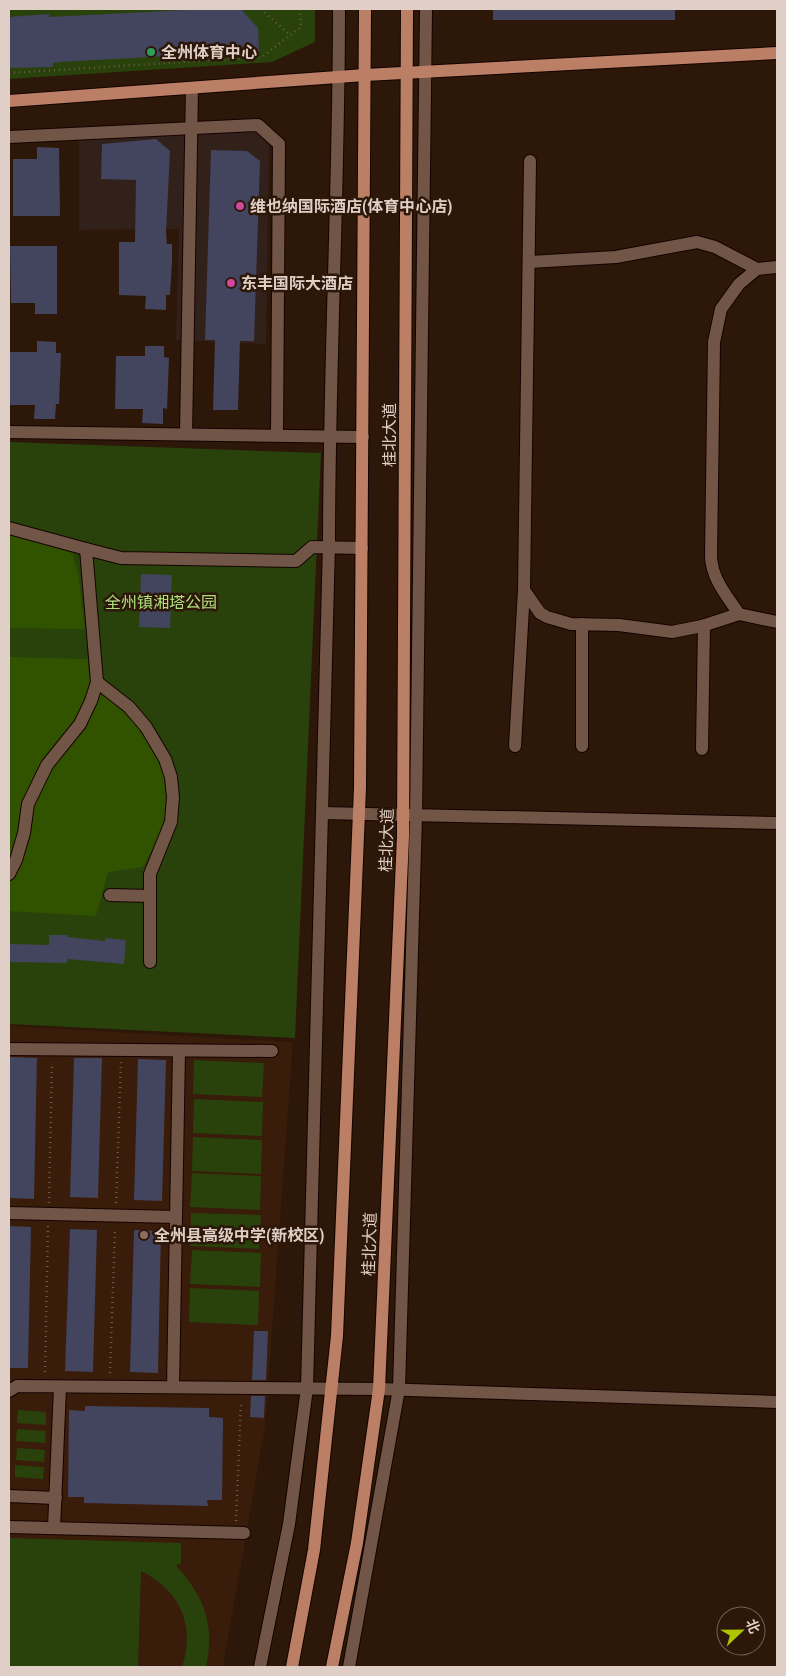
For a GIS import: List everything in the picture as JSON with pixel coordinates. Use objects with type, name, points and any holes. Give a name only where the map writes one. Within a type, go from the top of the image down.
[{"type":"main road","name":"桂北大道","points":[[292,1667],[314,1550],[337,1326],[359,814],[366,9]]},
{"type":"main road","name":"桂北大道","points":[[332,1667],[357,1543],[379,1389],[409,816],[407,9]]},
{"type":"main road","points":[[9,101],[339,77],[777,53]]},
{"type":"street","points":[[260,1667],[289,1524],[307,1388],[329,547],[329,436],[339,77],[339,9]]},
{"type":"street","points":[[349,1667],[398,1390],[426,9]]},
{"type":"street","points":[[186,434],[192,88]]},
{"type":"street","points":[[9,137],[258,125],[279,144],[277,435]]},
{"type":"street","points":[[515,746],[524,590],[530,161]]},
{"type":"street","points":[[529,262],[616,257],[697,242],[715,247],[757,269],[777,267]]},
{"type":"street","points":[[740,614],[720,586],[711,564],[714,342],[721,309],[739,284],[757,269]]},
{"type":"street","points":[[9,432],[363,436]]},
{"type":"street","points":[[9,528],[121,558],[296,561],[312,546],[362,548]]},
{"type":"street","points":[[9,874],[16,860],[24,833],[28,804],[47,765],[80,724],[91,701],[97,682],[86,549]]},
{"type":"street","points":[[524,590],[533,605],[547,618],[558,621],[619,625],[666,632],[704,626],[740,614],[777,622]]},
{"type":"street","points":[[582,624],[582,746]]},
{"type":"street","points":[[702,749],[704,626]]},
{"type":"street","points":[[97,682],[129,707],[146,727],[166,759],[171,777],[171,822],[150,874],[150,962]]},
{"type":"street","points":[[322,812],[409,816],[777,823]]},
{"type":"street","points":[[110,895],[150,896]]},
{"type":"street","points":[[9,1048],[272,1051]]},
{"type":"street","points":[[173,1387],[179,1051]]},
{"type":"street","points":[[9,1212],[176,1217]]},
{"type":"street","points":[[9,1391],[17,1386],[331,1388],[777,1402]]},
{"type":"street","points":[[54,1528],[60,1387]]},
{"type":"street","points":[[9,1496],[56,1498]]},
{"type":"street","points":[[9,1527],[240,1533]]},
{"type":"path","points":[[261,9],[290,35]]},
{"type":"path","points":[[9,73],[262,57],[300,27],[300,9]]},
{"type":"path","points":[[240,1533],[241,1388]]},
{"type":"shaded area","points":[[258,131],[269,146],[266,344],[176,340],[179,229],[79,230],[79,139]]},
{"type":"shaded area","name":"全州县高级中学(新校区)","points":[[9,1026],[293,1042],[265,1427],[223,1667],[9,1667]]},
{"type":"green space","name":"全州体育中心","points":[[9,9],[315,9],[315,42],[272,62],[9,79]]},
{"type":"green space","name":"全州镇湘塔公园","points":[[9,442],[321,453],[295,1038],[9,1024]]},
{"type":"green space","points":[[9,535],[53,545],[72,553],[78,573],[85,629],[9,628]]},
{"type":"green space","points":[[9,657],[88,659],[89,674],[94,683],[140,730],[161,767],[167,795],[165,817],[157,840],[143,867],[108,872],[96,916],[9,911]]},
{"type":"green space","points":[[194,1060],[264,1063],[262,1097],[193,1094]]},
{"type":"green space","points":[[194,1099],[263,1102],[262,1136],[193,1133]]},
{"type":"green space","points":[[193,1137],[262,1140],[261,1174],[192,1171]]},
{"type":"green space","points":[[192,1173],[261,1176],[260,1210],[190,1207]]},
{"type":"green space","points":[[191,1213],[261,1215],[259,1249],[190,1246]]},
{"type":"green space","points":[[192,1250],[261,1253],[260,1287],[190,1284]]},
{"type":"green space","points":[[190,1288],[259,1291],[258,1325],[189,1322]]},
{"type":"green space","points":[[18,1410],[46,1412],[46,1425],[17,1423]]},
{"type":"green space","points":[[17,1429],[46,1431],[45,1443],[16,1441]]},
{"type":"green space","points":[[17,1448],[45,1450],[44,1462],[16,1460]]},
{"type":"green space","points":[[15,1465],[44,1467],[43,1479],[15,1477]]},
{"type":"green space","points":[[9,1538],[181,1543],[181,1564],[177,1564],[177,1567],[187,1578],[201,1601],[208,1626],[209,1639],[206,1667],[182,1667],[187,1637],[181,1611],[175,1599],[166,1588],[141,1571],[138,1667],[9,1667]]},
{"type":"building","name":"全州体育中心","points":[[241,9],[258,28],[259,51],[60,62],[53,63],[53,67],[9,68],[9,17],[49,14],[49,17]]},
{"type":"building","points":[[493,9],[675,9],[675,20],[493,20]]},
{"type":"building","points":[[156,139],[170,151],[166,232],[167,244],[172,244],[172,262],[170,295],[166,295],[166,310],[145,309],[146,296],[119,295],[119,242],[135,242],[136,180],[101,179],[102,144]]},
{"type":"building","points":[[37,147],[59,148],[60,216],[13,216],[13,159],[37,159]]},
{"type":"building","points":[[211,150],[247,151],[260,161],[254,341],[240,341],[238,410],[213,410],[215,340],[205,340]]},
{"type":"building","points":[[10,246],[57,246],[57,314],[35,314],[35,303],[11,303]]},
{"type":"building","points":[[37,341],[56,342],[56,353],[61,353],[59,404],[56,404],[55,419],[34,419],[35,405],[9,405],[9,352],[37,352]]},
{"type":"building","points":[[145,346],[164,346],[164,357],[169,358],[167,409],[163,408],[163,424],[142,423],[143,409],[115,409],[116,356],[145,356]]},
{"type":"building","points":[[141,574],[172,575],[170,628],[139,627]]},
{"type":"building","points":[[49,935],[67,935],[67,937],[105,941],[105,938],[126,940],[124,964],[67,959],[67,963],[9,962],[9,944],[49,945]]},
{"type":"building","points":[[10,1057],[37,1058],[34,1199],[9,1198]]},
{"type":"building","points":[[74,1058],[102,1058],[98,1198],[70,1197]]},
{"type":"building","points":[[138,1059],[166,1060],[162,1201],[134,1200]]},
{"type":"building","points":[[9,1226],[31,1227],[28,1368],[9,1368]]},
{"type":"building","points":[[70,1229],[97,1230],[93,1372],[65,1371]]},
{"type":"building","points":[[134,1230],[161,1231],[158,1373],[130,1372]]},
{"type":"building","points":[[254,1331],[268,1331],[266,1380],[252,1380]]},
{"type":"building","points":[[251,1396],[265,1396],[264,1418],[250,1417]]},
{"type":"building","points":[[85,1406],[209,1408],[209,1417],[223,1418],[222,1500],[207,1500],[208,1506],[84,1503],[84,1497],[68,1497],[69,1410],[85,1411]]},
{"type":"place","name":"全州体育中心","points":[[151,52]]},
{"type":"place","name":"维也纳国际酒店(体育中心店)","points":[[240,206]]},
{"type":"place","name":"东丰国际大酒店","points":[[231,283]]},
{"type":"place","name":"全州县高级中学(新校区)","points":[[144,1235]]}]
